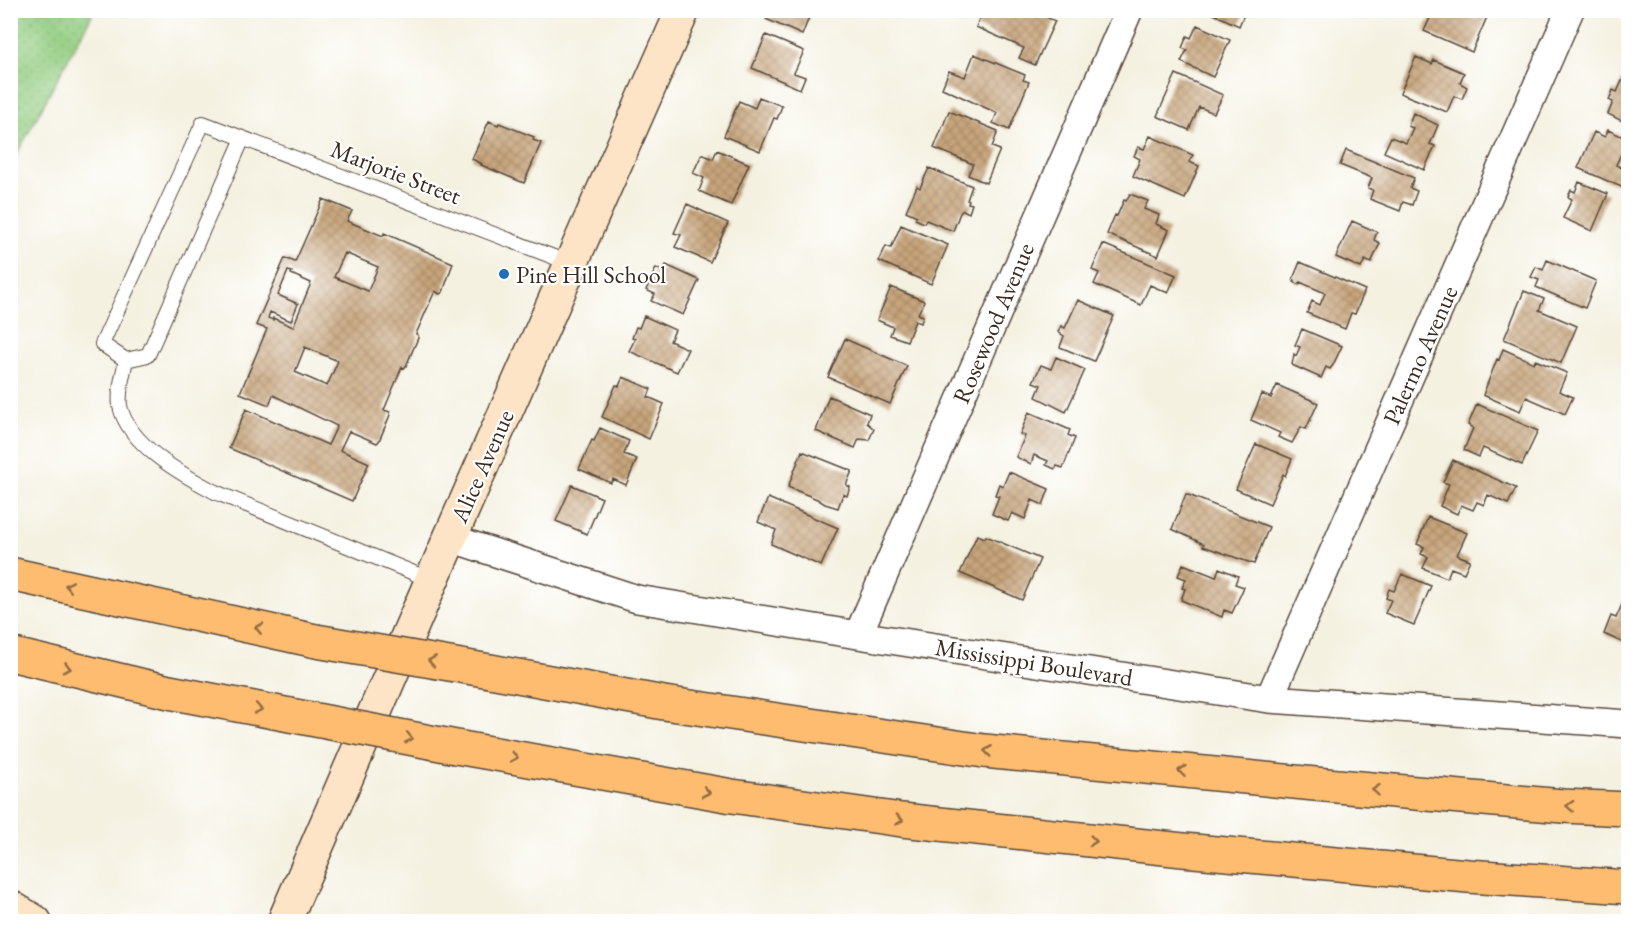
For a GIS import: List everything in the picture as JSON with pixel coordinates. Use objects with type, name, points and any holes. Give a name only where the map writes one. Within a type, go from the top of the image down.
[{"type":"highway","points":[[10,574],[316,641],[664,703],[984,751],[1315,784],[1563,806],[1629,809]]},
{"type":"highway","points":[[10,654],[169,692],[290,716],[732,796],[902,820],[1183,850],[1468,876],[1629,887]]},
{"type":"street","name":"Alice Avenue","points":[[284,921],[431,580],[683,10]]},
{"type":"street","name":"Rosewood Avenue","points":[[858,635],[1129,10]]},
{"type":"street","name":"Palermo Avenue","points":[[1269,699],[1570,10]]},
{"type":"street","name":"Mississippi Boulevard","points":[[450,538],[637,599],[858,635],[1269,699],[1629,723]]},
{"type":"street","points":[[10,907],[35,921]]},
{"type":"lane","name":"Marjorie Street","points":[[126,360],[102,344],[203,123],[572,264]]},
{"type":"lane","points":[[243,138],[148,355],[126,360],[119,394],[128,427],[141,444],[193,481],[431,580]]},
{"type":"green space","points":[[10,11],[94,11],[11,165]]},
{"type":"building","points":[[769,10],[812,10],[802,35],[766,19]]},
{"type":"building","points":[[983,10],[1031,10],[1055,21],[1035,65],[1019,58],[1024,48],[976,27]]},
{"type":"building","points":[[1205,10],[1246,10],[1239,26]]},
{"type":"building","points":[[1419,10],[1490,10],[1472,52],[1424,31],[1431,16]]},
{"type":"building","points":[[1197,25],[1230,40],[1213,77],[1181,62],[1187,50],[1182,48],[1187,36],[1191,38]]},
{"type":"building","points":[[766,35],[804,51],[794,73],[805,77],[800,89],[752,68]]},
{"type":"building","points":[[974,54],[1025,75],[1023,80],[1029,82],[1009,130],[993,123],[997,113],[942,88],[949,71],[965,77]]},
{"type":"building","points":[[1416,57],[1432,64],[1434,60],[1464,73],[1460,83],[1467,87],[1462,99],[1454,96],[1447,112],[1400,93]]},
{"type":"building","points":[[1626,72],[1628,73],[1628,124],[1608,114],[1613,102],[1609,100],[1613,90],[1617,92]]},
{"type":"building","points":[[1176,74],[1223,95],[1214,113],[1199,107],[1189,130],[1157,116]]},
{"type":"building","points":[[759,97],[782,106],[777,119],[774,118],[760,151],[724,136],[739,101],[755,108]]},
{"type":"building","points":[[949,111],[998,131],[992,147],[1000,150],[986,183],[968,175],[973,164],[934,148]]},
{"type":"building","points":[[1413,113],[1438,125],[1430,144],[1435,146],[1424,170],[1384,152],[1391,137],[1406,143],[1413,128],[1408,126]]},
{"type":"building","points":[[489,121],[534,137],[533,140],[541,143],[524,183],[472,159]]},
{"type":"building","points":[[1608,130],[1628,139],[1616,165],[1628,171],[1626,189],[1578,168],[1594,132],[1605,137]]},
{"type":"building","points":[[1150,136],[1193,155],[1189,162],[1199,166],[1185,199],[1133,176],[1140,159],[1134,156],[1138,147],[1144,149]]},
{"type":"building","points":[[717,150],[749,164],[731,205],[699,191],[704,178],[693,173],[702,154],[713,159]]},
{"type":"building","points":[[1346,150],[1414,178],[1410,188],[1417,191],[1412,205],[1403,202],[1400,211],[1370,199],[1373,190],[1368,188],[1372,178],[1340,165]]},
{"type":"building","points":[[929,168],[972,186],[967,200],[972,204],[969,213],[963,210],[960,213],[953,231],[926,220],[924,223],[915,219],[917,216],[906,211],[917,186],[920,188]]},
{"type":"building","points":[[1579,182],[1608,194],[1592,231],[1563,218],[1572,199],[1568,197],[1571,190],[1575,192]]},
{"type":"building","points":[[1130,194],[1148,201],[1144,209],[1159,215],[1156,224],[1169,230],[1158,256],[1107,234],[1115,215],[1117,216],[1124,200],[1126,201]]},
{"type":"building","points":[[323,199],[352,211],[347,221],[383,236],[384,233],[453,263],[443,292],[440,294],[435,291],[416,334],[418,338],[406,366],[402,367],[384,410],[390,412],[390,415],[379,441],[377,443],[349,431],[340,450],[369,463],[352,501],[229,448],[246,409],[328,445],[337,426],[273,395],[269,405],[240,393],[267,329],[256,325],[285,258],[295,262]],"holes":[[[345,253],[378,267],[368,291],[334,277]],[[288,271],[311,283],[293,327],[268,318],[270,312],[291,321],[298,304],[278,295]],[[305,347],[338,361],[327,386],[295,372]]]},
{"type":"building","points":[[687,204],[728,223],[710,262],[675,247],[681,235],[674,233]]},
{"type":"building","points":[[1352,221],[1377,232],[1374,240],[1380,243],[1371,263],[1365,260],[1361,268],[1336,257]]},
{"type":"building","points":[[901,225],[948,245],[931,284],[879,261],[886,246],[891,248]]},
{"type":"building","points":[[1103,244],[1176,275],[1168,293],[1150,285],[1141,305],[1094,284],[1099,273],[1092,270]]},
{"type":"building","points":[[1547,260],[1596,281],[1585,308],[1536,287],[1539,280],[1531,277],[1536,267],[1543,270]]},
{"type":"building","points":[[1300,262],[1365,290],[1355,314],[1351,313],[1345,329],[1307,313],[1312,301],[1320,305],[1325,293],[1300,282],[1299,285],[1294,282],[1293,279]]},
{"type":"building","points":[[666,265],[699,280],[683,315],[651,301],[655,294],[646,290],[656,268],[663,271]]},
{"type":"building","points":[[891,287],[924,301],[918,314],[923,316],[921,323],[915,321],[907,341],[890,335],[893,327],[877,320]]},
{"type":"building","points":[[1524,291],[1544,299],[1539,310],[1577,326],[1561,363],[1504,339]]},
{"type":"building","points":[[1078,300],[1114,316],[1094,361],[1060,347],[1064,336],[1058,332],[1061,326],[1065,328]]},
{"type":"building","points":[[644,316],[675,330],[670,341],[688,349],[677,372],[629,351],[635,339],[632,338],[636,327],[639,328]]},
{"type":"building","points":[[1302,329],[1342,346],[1333,365],[1330,369],[1326,367],[1321,378],[1292,365],[1294,354],[1296,356],[1300,347],[1295,345]]},
{"type":"building","points":[[845,339],[907,366],[890,404],[828,377]]},
{"type":"building","points":[[1503,349],[1534,363],[1535,360],[1567,373],[1559,391],[1573,397],[1565,414],[1526,397],[1520,411],[1483,395]]},
{"type":"building","points":[[1056,357],[1085,370],[1066,412],[1036,397],[1041,385],[1033,382],[1041,365],[1051,369]]},
{"type":"building","points":[[623,377],[651,389],[648,397],[664,404],[649,439],[602,417],[616,385],[619,386]]},
{"type":"building","points":[[1277,385],[1318,403],[1306,429],[1301,427],[1292,443],[1278,437],[1280,433],[1251,420],[1262,394],[1271,398]]},
{"type":"building","points":[[829,396],[870,414],[867,423],[874,429],[869,440],[859,439],[855,448],[816,431]]},
{"type":"building","points":[[1477,404],[1538,431],[1522,465],[1483,448],[1479,457],[1464,450],[1473,428],[1468,425]]},
{"type":"building","points":[[1029,412],[1070,430],[1068,435],[1075,438],[1063,468],[1057,466],[1055,469],[1046,465],[1048,461],[1034,455],[1031,464],[1016,457],[1025,436],[1020,434]]},
{"type":"building","points":[[600,428],[629,441],[624,454],[637,459],[626,485],[613,479],[611,483],[579,469]]},
{"type":"building","points":[[1256,444],[1292,459],[1270,504],[1236,489]]},
{"type":"building","points":[[802,451],[852,471],[846,485],[850,487],[847,496],[843,494],[838,508],[788,487]]},
{"type":"building","points":[[1453,460],[1516,488],[1508,504],[1488,495],[1484,505],[1477,502],[1473,510],[1461,505],[1457,514],[1440,506],[1449,484],[1443,482]]},
{"type":"building","points":[[1009,472],[1049,489],[1043,505],[1032,500],[1025,519],[1012,513],[1008,521],[992,514],[999,496],[995,495],[999,484],[1003,486]]},
{"type":"building","points":[[572,485],[602,498],[587,534],[556,521]]},
{"type":"building","points":[[1186,494],[1269,527],[1254,564],[1203,546],[1204,544],[1172,529]]},
{"type":"building","points":[[768,498],[838,528],[821,566],[771,544],[776,530],[758,522]]},
{"type":"building","points":[[1428,517],[1467,533],[1457,555],[1470,560],[1464,573],[1451,568],[1447,578],[1423,568],[1428,557],[1421,554],[1424,547],[1417,544]]},
{"type":"building","points":[[977,535],[985,538],[986,536],[1040,559],[1022,600],[960,573]]},
{"type":"building","points":[[1183,564],[1216,577],[1219,568],[1238,576],[1235,584],[1244,587],[1232,613],[1224,610],[1222,617],[1181,600],[1185,589],[1182,588],[1186,579],[1178,576]]},
{"type":"building","points":[[1402,574],[1431,586],[1414,625],[1385,613],[1391,600],[1386,598],[1389,589],[1394,591]]},
{"type":"building","points":[[1624,600],[1628,602],[1628,645],[1604,634],[1611,616],[1616,618]]},
{"type":"place","name":"Pine Hill School","points":[[504,274]]}]
